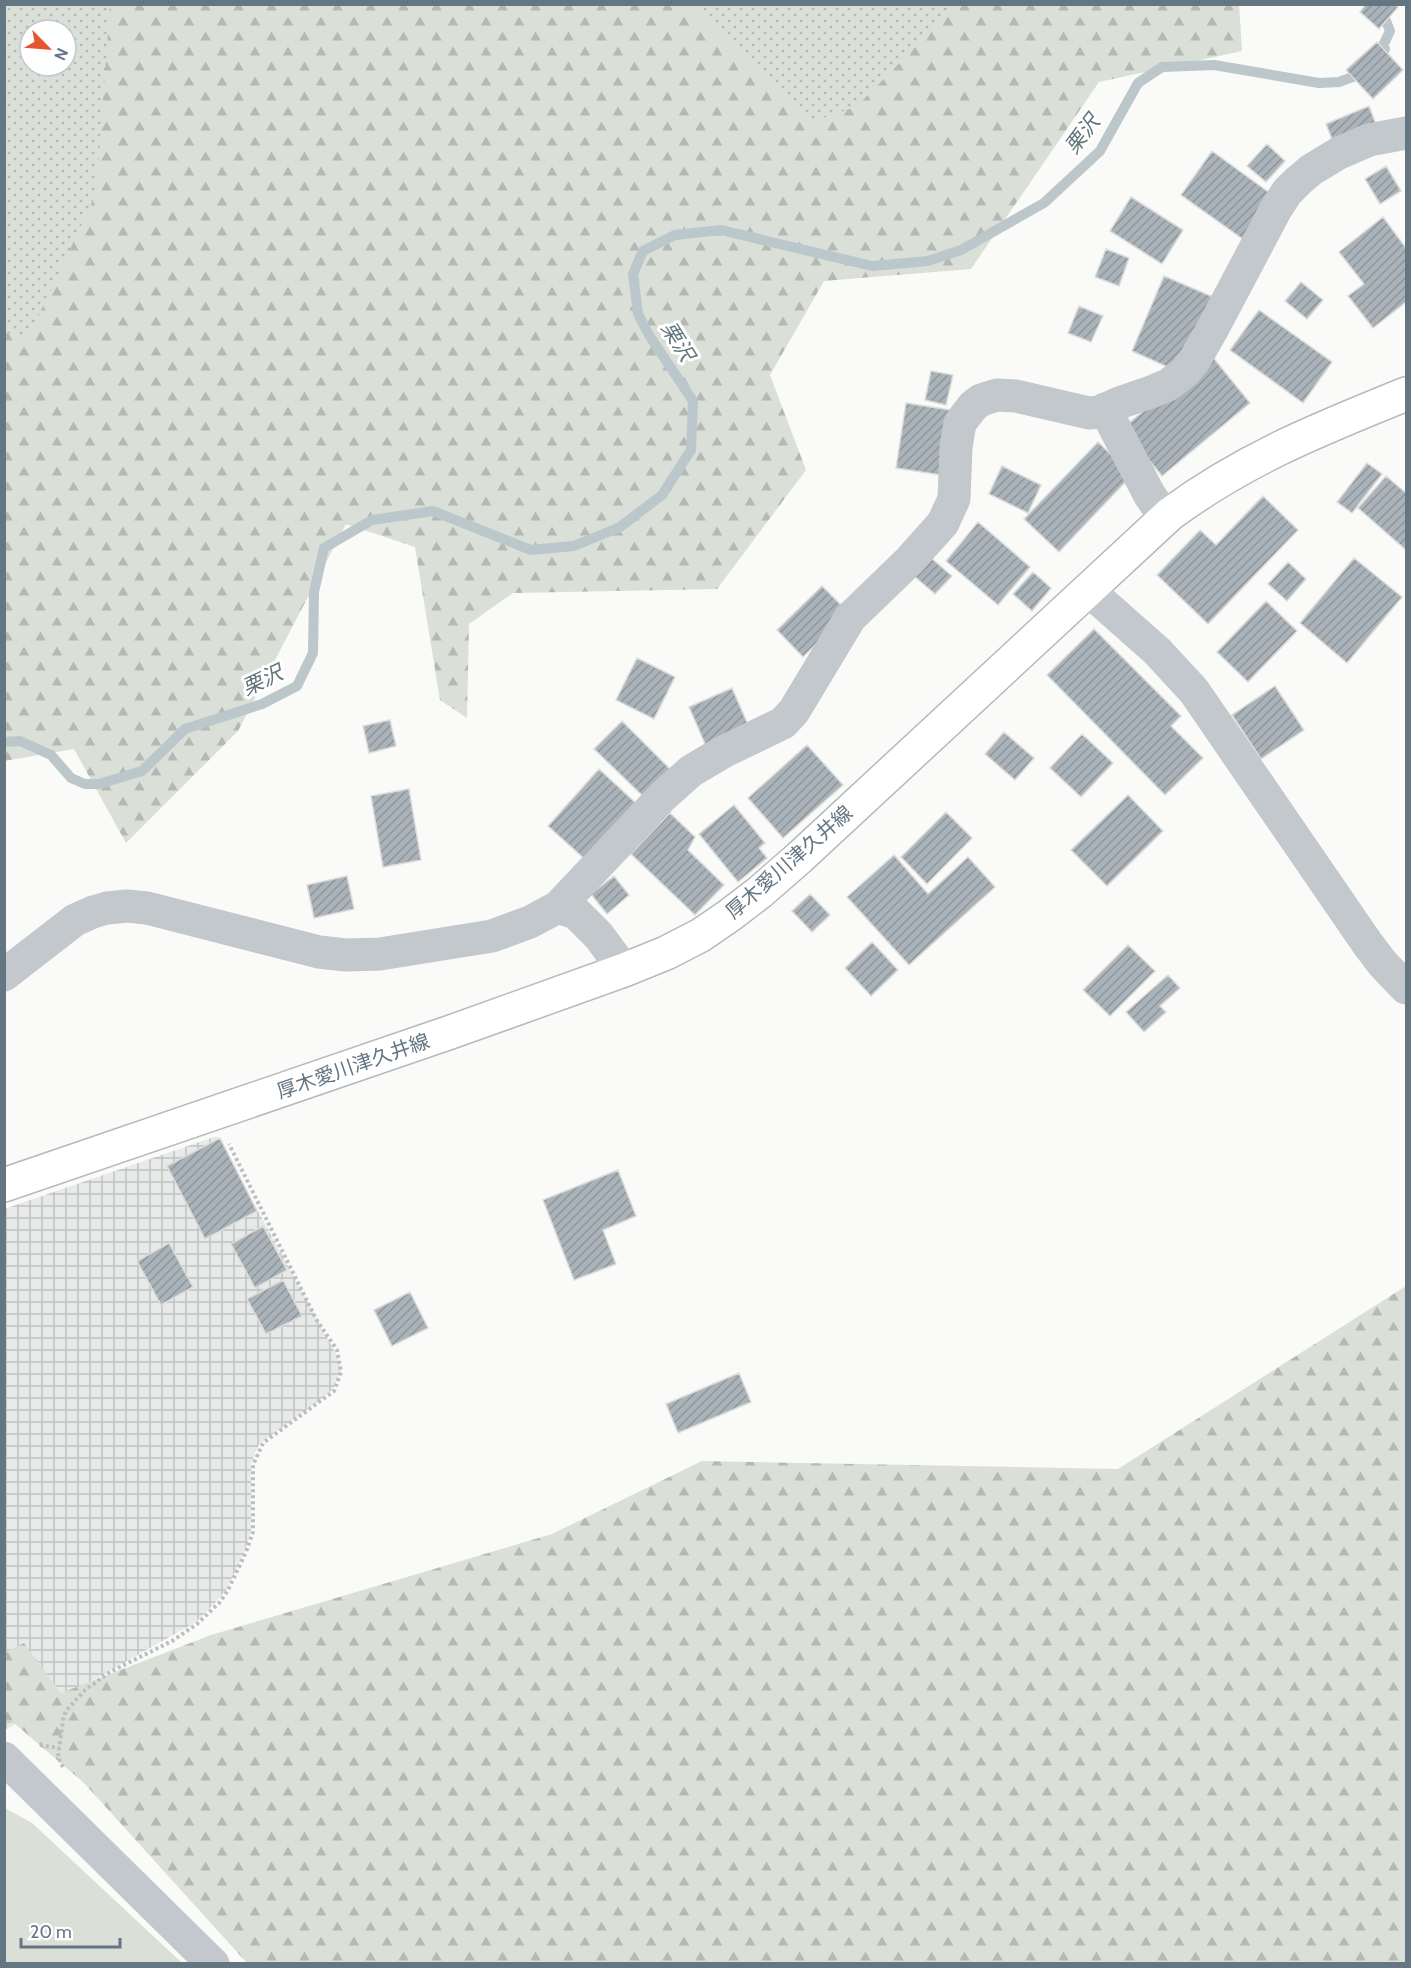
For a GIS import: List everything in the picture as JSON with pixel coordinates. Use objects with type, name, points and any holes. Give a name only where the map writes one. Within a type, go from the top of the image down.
[{"type":"main road","name":"厚木愛川津久井線","points":[[4,1185],[624,970],[666,953],[701,935],[760,892],[1165,518],[1220,480],[1268,453],[1301,437],[1407,394]]},
{"type":"street","points":[[4,975],[75,920],[107,908],[127,906],[147,908],[319,952],[346,955],[380,954],[492,936],[530,922],[558,907],[662,797],[691,771],[723,752],[783,723],[794,711],[850,618],[909,561],[943,523],[954,499],[957,435],[960,423],[973,406],[981,400],[997,395],[1016,396],[1089,413],[1168,385],[1185,372],[1194,361],[1287,192],[1325,161],[1346,149],[1369,140],[1407,133]]},
{"type":"street","points":[[1105,409],[1149,494],[1165,518]]},
{"type":"street","points":[[1088,590],[1156,651],[1194,691],[1367,943],[1383,964],[1407,988]]},
{"type":"street","points":[[558,907],[576,913],[599,936],[624,970]]},
{"type":"street","points":[[4,1758],[213,1964]]},
{"type":"path","points":[[65,1772],[58,1757],[66,1711],[85,1690],[110,1672],[172,1641],[197,1624],[220,1602],[233,1581],[253,1532],[253,1465],[263,1443],[334,1390],[341,1372],[336,1350],[316,1319],[214,1113]]},
{"type":"shaded area","points":[[217,1136],[336,1354],[341,1368],[338,1378],[333,1389],[319,1401],[259,1444],[251,1463],[251,1531],[244,1553],[226,1590],[214,1604],[196,1622],[5,1730],[4,1209]]},
{"type":"green space","points":[[4,5],[201,5],[123,237],[5,368]]},
{"type":"green space","points":[[110,5],[691,5],[810,122],[856,107],[957,5],[1239,5],[1242,51],[1099,82],[971,269],[824,281],[770,375],[806,470],[717,589],[513,593],[469,624],[467,718],[440,700],[415,547],[346,524],[238,731],[126,843],[74,749],[4,761],[5,332],[28,338],[96,194]]},
{"type":"green space","points":[[657,5],[1065,5],[803,186]]},
{"type":"green space","points":[[1406,1286],[1406,1963],[247,1963],[84,1783],[14,1723],[5,1720],[5,1652],[24,1643],[61,1693],[211,1635],[552,1534],[702,1461],[1118,1469]]},
{"type":"green space","points":[[5,1808],[32,1823],[182,1963],[5,1963]]},
{"type":"building","points":[[1366,4],[1395,4],[1398,7],[1379,29],[1360,12]]},
{"type":"building","points":[[1377,42],[1403,70],[1373,99],[1346,70]]},
{"type":"building","points":[[1369,106],[1377,127],[1334,144],[1326,124]]},
{"type":"building","points":[[1267,144],[1285,161],[1266,182],[1247,166]]},
{"type":"building","points":[[1212,151],[1278,199],[1247,242],[1181,195]]},
{"type":"building","points":[[1386,166],[1401,191],[1380,204],[1365,179]]},
{"type":"building","points":[[1131,197],[1183,230],[1162,264],[1110,231]]},
{"type":"building","points":[[1383,217],[1406,248],[1406,302],[1373,328],[1348,296],[1364,284],[1339,252]]},
{"type":"building","points":[[1106,249],[1129,258],[1119,286],[1095,277]]},
{"type":"building","points":[[1164,276],[1213,297],[1181,373],[1132,351]]},
{"type":"building","points":[[1301,282],[1323,300],[1307,319],[1285,301]]},
{"type":"building","points":[[1079,306],[1103,316],[1091,342],[1068,333]]},
{"type":"building","points":[[1259,310],[1332,362],[1303,403],[1230,350]]},
{"type":"building","points":[[1211,355],[1250,403],[1162,476],[1123,428]]},
{"type":"building","points":[[931,371],[953,375],[946,405],[925,400]]},
{"type":"building","points":[[906,403],[950,410],[941,475],[896,468]]},
{"type":"building","points":[[1098,442],[1132,475],[1059,552],[1024,519]]},
{"type":"building","points":[[1367,463],[1382,474],[1352,513],[1337,502]]},
{"type":"building","points":[[1002,466],[1041,485],[1028,513],[989,494]]},
{"type":"building","points":[[1386,476],[1406,493],[1406,550],[1358,508]]},
{"type":"building","points":[[1263,496],[1298,530],[1208,624],[1157,575],[1200,530],[1216,545]]},
{"type":"building","points":[[978,522],[1030,567],[998,605],[946,561]]},
{"type":"building","points":[[930,557],[952,576],[935,594],[914,576]]},
{"type":"building","points":[[1354,558],[1402,597],[1347,663],[1300,623]]},
{"type":"building","points":[[1288,562],[1306,579],[1287,601],[1268,584]]},
{"type":"building","points":[[1033,572],[1051,588],[1032,611],[1013,594]]},
{"type":"building","points":[[822,586],[848,612],[803,657],[777,630]]},
{"type":"building","points":[[1266,601],[1297,631],[1248,682],[1217,652]]},
{"type":"building","points":[[1094,629],[1181,716],[1171,726],[1203,758],[1165,795],[1047,675]]},
{"type":"building","points":[[637,658],[675,677],[654,719],[616,700]]},
{"type":"building","points":[[1275,686],[1304,730],[1261,759],[1232,715]]},
{"type":"building","points":[[732,688],[749,727],[706,746],[689,707]]},
{"type":"building","points":[[390,720],[396,746],[369,753],[363,726]]},
{"type":"building","points":[[622,721],[673,772],[646,799],[594,749]]},
{"type":"building","points":[[1004,732],[1034,758],[1015,780],[985,754]]},
{"type":"building","points":[[1082,734],[1113,763],[1081,797],[1050,768]]},
{"type":"building","points":[[807,745],[843,785],[783,838],[748,798]]},
{"type":"building","points":[[599,769],[639,806],[588,862],[548,826]]},
{"type":"building","points":[[409,789],[421,860],[383,867],[371,796]]},
{"type":"building","points":[[1128,795],[1163,831],[1107,886],[1071,850]]},
{"type":"building","points":[[734,805],[765,843],[759,848],[767,858],[738,882],[699,834]]},
{"type":"building","points":[[946,812],[972,838],[927,884],[901,857]]},
{"type":"building","points":[[670,813],[695,837],[688,850],[724,885],[695,915],[631,854]]},
{"type":"building","points":[[894,855],[928,894],[968,857],[995,887],[909,965],[847,897]]},
{"type":"building","points":[[347,876],[354,909],[314,918],[307,885]]},
{"type":"building","points":[[614,876],[629,895],[607,914],[591,894]]},
{"type":"building","points":[[810,894],[830,915],[812,932],[792,911]]},
{"type":"building","points":[[872,942],[898,970],[871,996],[845,968]]},
{"type":"building","points":[[1128,945],[1155,971],[1110,1016],[1083,990]]},
{"type":"building","points":[[1168,975],[1180,988],[1160,1006],[1166,1012],[1144,1032],[1126,1012]]},
{"type":"building","points":[[220,1138],[257,1211],[205,1239],[167,1166]]},
{"type":"building","points":[[618,1170],[636,1216],[603,1230],[616,1264],[574,1280],[543,1200]]},
{"type":"building","points":[[263,1226],[287,1270],[255,1288],[231,1244]]},
{"type":"building","points":[[169,1243],[193,1287],[161,1305],[137,1261]]},
{"type":"building","points":[[283,1280],[302,1316],[266,1334],[247,1299]]},
{"type":"building","points":[[410,1292],[428,1328],[392,1346],[374,1310]]},
{"type":"building","points":[[739,1373],[751,1402],[678,1433],[666,1404]]},
{"type":"waterway","name":"栗沢","points":[[1376,61],[1385,49],[1381,50],[1390,31],[1381,8]]},
{"type":"waterway","name":"栗沢","points":[[4,742],[20,741],[51,755],[71,778],[85,784],[99,784],[142,771],[185,729],[262,704],[297,686],[313,653],[314,592],[324,548],[372,520],[433,511],[531,550],[574,546],[620,527],[662,495],[691,450],[693,401],[649,335],[638,314],[633,274],[643,251],[675,235],[721,230],[872,266],[928,261],[961,250],[1044,203],[1100,151],[1138,83],[1162,67],[1214,65],[1319,83],[1339,82],[1366,72]]}]
